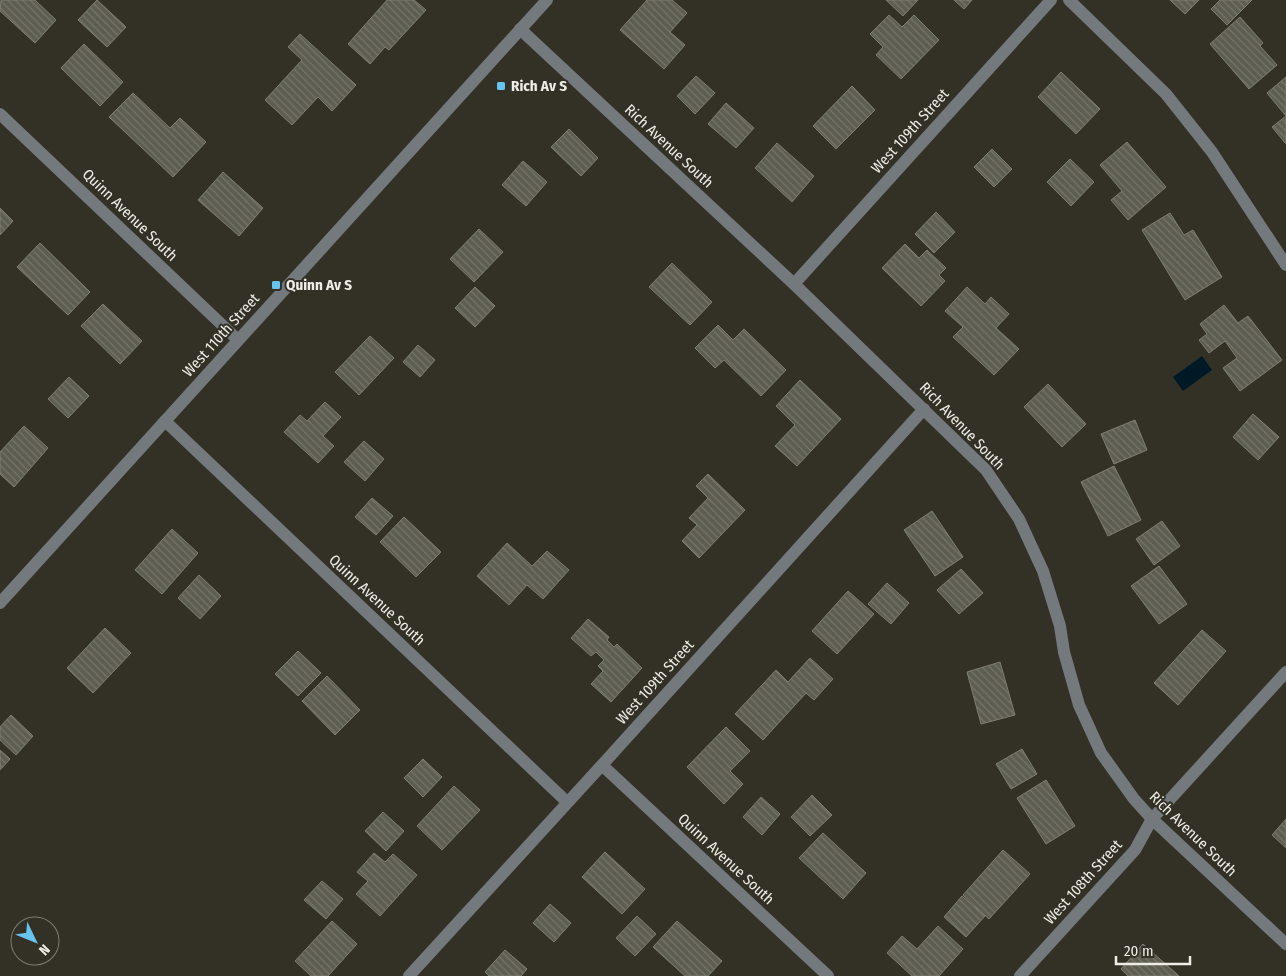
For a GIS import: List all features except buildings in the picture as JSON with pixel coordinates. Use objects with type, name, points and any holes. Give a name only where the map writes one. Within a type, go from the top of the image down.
[{"type":"street","name":"West 110th Street","points":[[0,603],[547,0]]},
{"type":"street","name":"West 109th Street","points":[[794,284],[1051,0]]},
{"type":"street","points":[[1069,0],[1166,94],[1212,152],[1286,265]]},
{"type":"street","name":"Rich Avenue South","points":[[520,29],[794,284],[986,470],[1019,519],[1043,571],[1060,626],[1064,652],[1078,705],[1101,753],[1134,799],[1152,819],[1286,944]]},
{"type":"street","name":"Quinn Avenue South","points":[[0,114],[238,340]]},
{"type":"street","name":"West 109th Street","points":[[409,976],[924,409]]},
{"type":"street","name":"Quinn Avenue South","points":[[165,421],[567,802]]},
{"type":"street","name":"West 108th Street","points":[[1020,976],[1135,850],[1152,819],[1286,672]]},
{"type":"street","name":"Quinn Avenue South","points":[[602,765],[828,976]]},
{"type":"water","points":[[1202,356],[1212,370],[1183,391],[1173,377]]},
{"type":"place","name":"Rich Av S","points":[[501,86]]},
{"type":"place","name":"Quinn Av S","points":[[276,285]]}]
